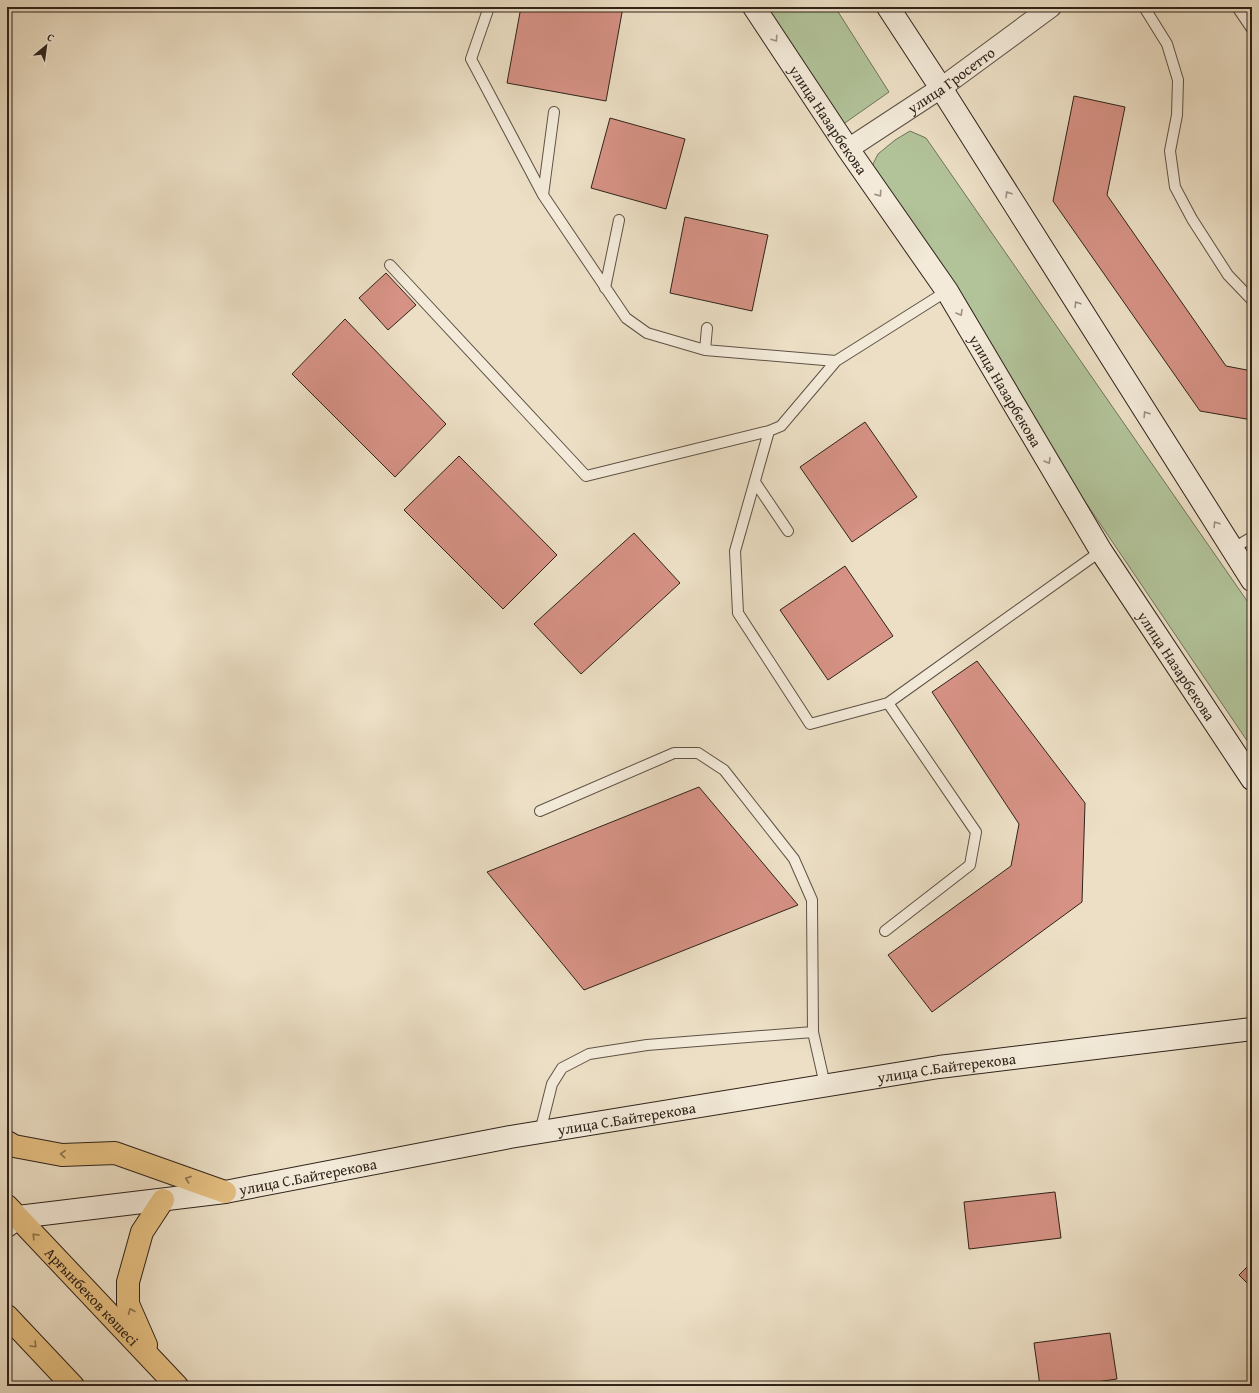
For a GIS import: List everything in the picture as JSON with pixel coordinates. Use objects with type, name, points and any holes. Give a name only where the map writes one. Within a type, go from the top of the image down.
[{"type":"main road","points":[[7,1142],[14,1146],[62,1155],[115,1153],[225,1192]]},
{"type":"main road","points":[[152,1359],[128,1304],[128,1282],[142,1232],[163,1200]]},
{"type":"main road","name":"Арғынбеков көшесі","points":[[11,1216],[177,1386]]},
{"type":"main road","points":[[7,1316],[73,1386]]},
{"type":"street","name":"улица Назарбекова","points":[[754,7],[848,150],[947,291],[1101,551],[1252,779]]},
{"type":"street","points":[[888,7],[941,88],[1252,580]]},
{"type":"street","name":"улица Гросетто","points":[[848,150],[941,88],[1051,7]]},
{"type":"street","name":"улица С.Байтерекова","points":[[11,1216],[225,1192],[540,1132],[939,1067],[1252,1029]]},
{"type":"lane","points":[[490,7],[471,60],[543,195],[626,318],[647,333],[705,350],[836,361]]},
{"type":"lane","points":[[1144,7],[1167,44],[1178,80],[1177,115],[1170,151],[1175,187],[1192,220],[1228,275],[1252,300]]},
{"type":"lane","points":[[1237,7],[1252,29]]},
{"type":"lane","points":[[543,195],[554,112]]},
{"type":"lane","points":[[605,288],[619,220]]},
{"type":"lane","points":[[390,265],[586,476],[769,431],[781,426],[836,361],[947,291]]},
{"type":"lane","points":[[705,350],[707,328]]},
{"type":"lane","points":[[769,431],[735,551],[738,613],[810,724],[888,703],[1101,551]]},
{"type":"lane","points":[[755,482],[788,531]]},
{"type":"lane","points":[[1232,549],[1252,537]]},
{"type":"lane","points":[[885,931],[970,865],[976,832],[888,703]]},
{"type":"lane","points":[[540,811],[674,753],[698,753],[724,770],[794,859],[812,900],[813,1032],[825,1085]]},
{"type":"lane","points":[[540,1132],[552,1084],[562,1068],[589,1054],[647,1045],[813,1032]]},
{"type":"green space","points":[[758,7],[835,7],[889,92],[839,127]]},
{"type":"green space","points":[[910,131],[926,138],[1252,608],[1252,748],[866,178],[878,154],[895,140]]},
{"type":"building","points":[[521,7],[623,7],[606,101],[507,83]]},
{"type":"building","points":[[1074,96],[1125,107],[1107,195],[1226,366],[1252,371],[1252,420],[1200,411],[1053,201]]},
{"type":"building","points":[[610,118],[685,139],[666,209],[591,188]]},
{"type":"building","points":[[685,217],[768,235],[752,311],[670,293]]},
{"type":"building","points":[[386,273],[416,305],[388,330],[359,298]]},
{"type":"building","points":[[345,319],[446,424],[395,477],[292,374]]},
{"type":"building","points":[[865,422],[917,497],[852,542],[800,467]]},
{"type":"building","points":[[459,456],[557,555],[503,609],[404,510]]},
{"type":"building","points":[[634,533],[680,583],[581,674],[534,624]]},
{"type":"building","points":[[845,566],[893,636],[828,680],[780,610]]},
{"type":"building","points":[[977,661],[1085,803],[1082,902],[932,1012],[888,955],[1011,866],[1019,824],[932,692]]},
{"type":"building","points":[[699,787],[798,905],[584,990],[487,872]]},
{"type":"building","points":[[1055,1192],[1061,1238],[969,1249],[964,1202]]},
{"type":"building","points":[[1252,1262],[1252,1288],[1239,1275]]},
{"type":"building","points":[[1110,1333],[1117,1379],[1068,1386],[1040,1386],[1034,1343]]}]
